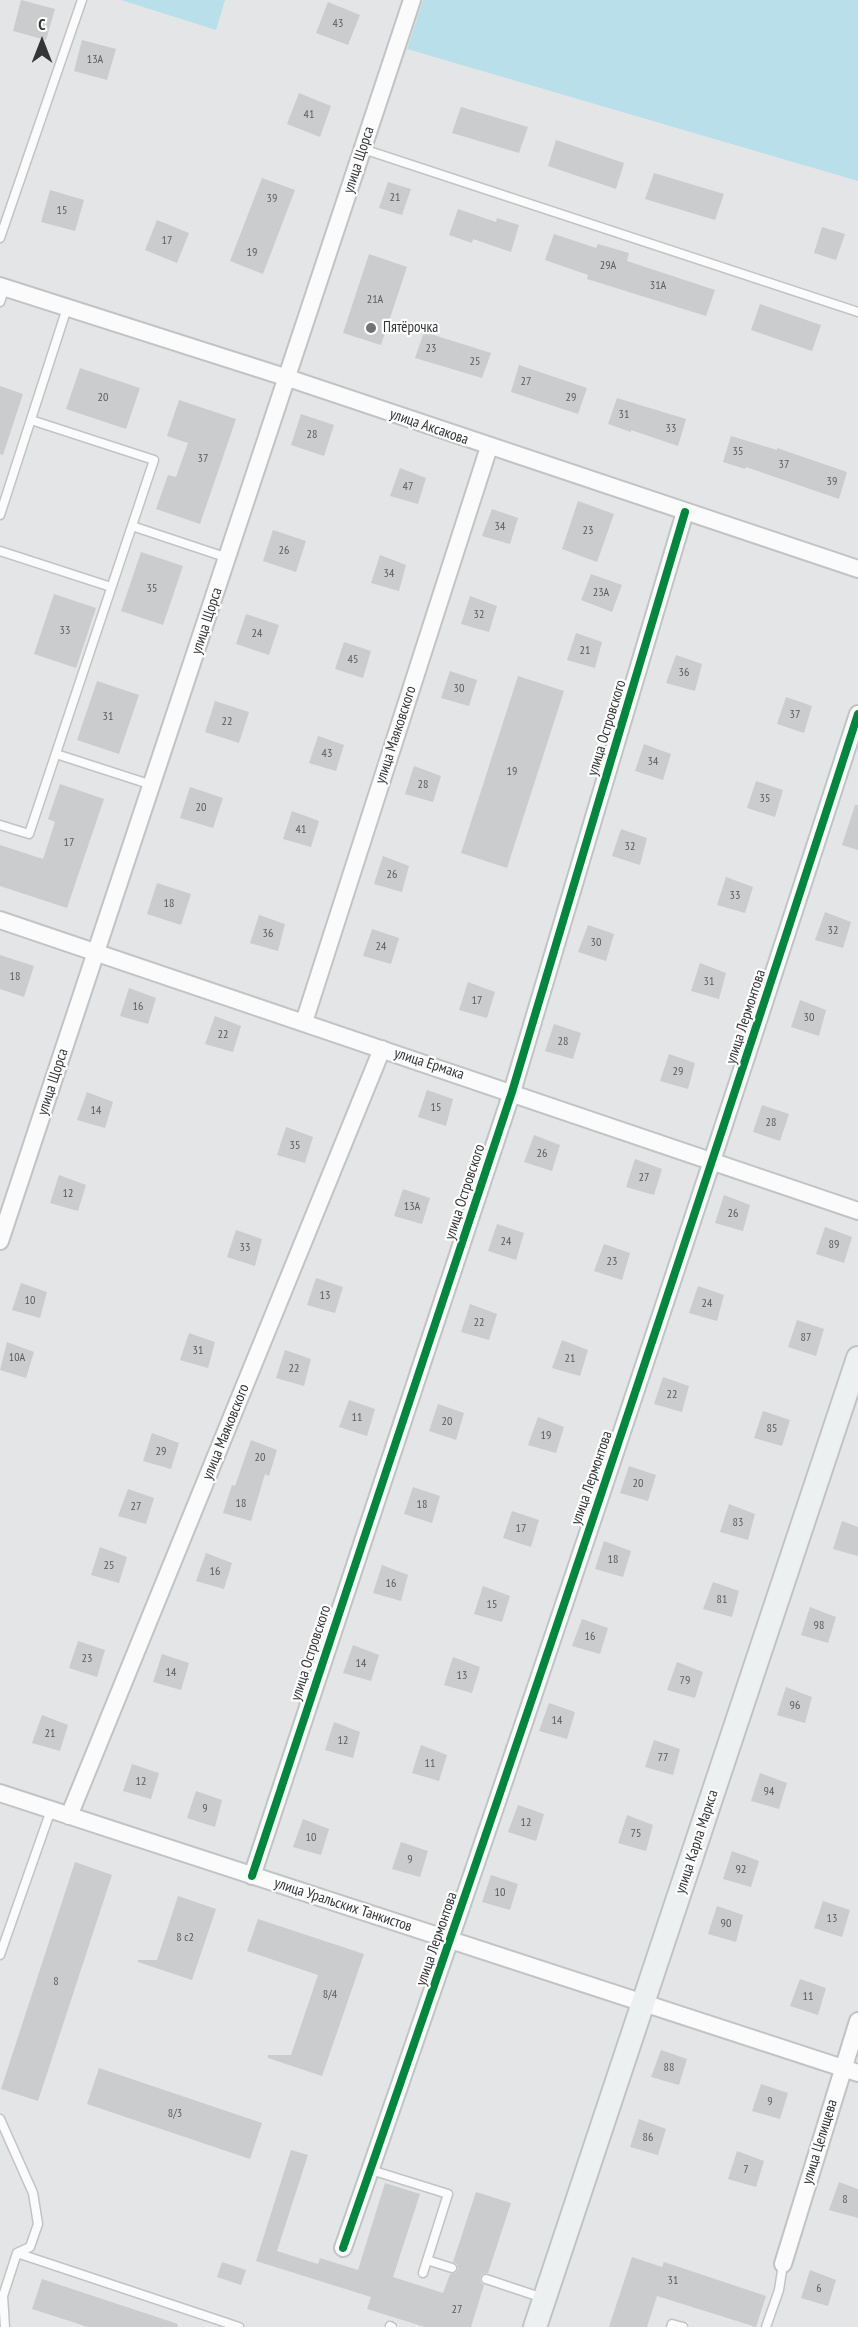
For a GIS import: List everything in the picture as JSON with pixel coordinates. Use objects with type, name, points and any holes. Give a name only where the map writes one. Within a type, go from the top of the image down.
[{"type":"main road","name":"улица Карла Маркса","points":[[535,2327],[858,1358]]},
{"type":"street","name":"улица Щорса","points":[[0,1241],[3,1223],[228,558],[412,0]]},
{"type":"street","name":"улица Аксакова","points":[[2,292],[67,308],[288,378],[858,569]]},
{"type":"street","name":"улица Маяковского","points":[[304,1022],[489,447]]},
{"type":"street","name":"улица Островского","points":[[252,1875],[512,1092],[685,512]]},
{"type":"street","name":"улица Лермонтова","points":[[343,2248],[450,1940],[713,1161],[858,714]]},
{"type":"street","name":"улица Ермака","points":[[0,920],[858,1211]]},
{"type":"street","name":"улица Маяковского","points":[[69,1816],[382,1049]]},
{"type":"street","name":"улица Уральских Танкистов","points":[[0,1793],[850,2071]]},
{"type":"street","name":"улица Целищева","points":[[783,2264],[850,2071],[858,2021]]},
{"type":"lane","points":[[0,238],[82,0]]},
{"type":"lane","points":[[363,149],[858,312]]},
{"type":"lane","points":[[0,515],[67,308]]},
{"type":"lane","points":[[0,825],[29,834],[154,460],[31,420]]},
{"type":"lane","points":[[132,526],[228,558]]},
{"type":"lane","points":[[0,551],[111,587]]},
{"type":"lane","points":[[56,754],[152,785]]},
{"type":"lane","points":[[0,1955],[51,1810]]},
{"type":"lane","points":[[0,2119],[33,2193],[38,2224],[30,2247],[17,2253],[3,2296],[5,2327]]},
{"type":"lane","points":[[371,2170],[448,2194],[423,2273]]},
{"type":"lane","points":[[17,2253],[239,2327]]},
{"type":"lane","points":[[427,2260],[452,2268]]},
{"type":"lane","points":[[766,2327],[779,2290],[783,2264]]},
{"type":"lane","points":[[486,2279],[544,2299]]},
{"type":"lane","points":[[671,2327],[672,2324],[683,2327]]},
{"type":"shaded area","points":[[121,0],[225,0],[216,30]]},
{"type":"shaded area","points":[[423,0],[858,0],[858,181],[407,49]]},
{"type":"building","points":[[21,0],[55,9],[46,40],[13,31]]},
{"type":"building","points":[[328,2],[360,15],[348,45],[316,33]]},
{"type":"building","points":[[82,40],[116,49],[107,80],[74,71]]},
{"type":"building","points":[[299,93],[331,106],[320,137],[287,124]]},
{"type":"building","points":[[461,107],[528,127],[519,153],[452,133]]},
{"type":"building","points":[[556,140],[624,163],[616,189],[548,166]]},
{"type":"building","points":[[654,173],[724,194],[715,220],[645,199]]},
{"type":"building","points":[[262,178],[295,190],[263,274],[230,261]]},
{"type":"building","points":[[388,182],[411,189],[402,215],[379,208]]},
{"type":"building","points":[[50,190],[84,200],[75,231],[41,222]]},
{"type":"building","points":[[458,209],[496,222],[497,218],[519,225],[511,252],[473,239],[472,243],[449,235]]},
{"type":"building","points":[[157,220],[189,233],[177,263],[145,250]]},
{"type":"building","points":[[822,227],[845,234],[836,260],[814,253]]},
{"type":"building","points":[[554,234],[596,248],[598,244],[629,253],[627,261],[715,290],[706,316],[587,279],[588,275],[545,260]]},
{"type":"building","points":[[369,254],[407,267],[381,345],[343,333]]},
{"type":"building","points":[[760,304],[821,325],[812,351],[751,330]]},
{"type":"building","points":[[424,332],[491,353],[482,378],[415,358]]},
{"type":"building","points":[[519,365],[587,388],[578,414],[511,392]]},
{"type":"building","points":[[80,368],[140,388],[126,429],[66,409]]},
{"type":"building","points":[[0,386],[23,394],[3,455],[0,454]]},
{"type":"building","points":[[617,398],[686,419],[678,446],[608,424]]},
{"type":"building","points":[[179,400],[236,419],[200,524],[156,509],[168,475],[176,477],[188,443],[167,436]]},
{"type":"building","points":[[301,414],[334,425],[324,456],[291,445]]},
{"type":"building","points":[[731,436],[777,450],[777,448],[847,472],[839,499],[746,467],[745,469],[723,462]]},
{"type":"building","points":[[400,468],[426,478],[418,504],[390,496]]},
{"type":"building","points":[[578,501],[614,514],[597,562],[562,549]]},
{"type":"building","points":[[492,509],[518,518],[510,544],[482,536]]},
{"type":"building","points":[[273,530],[306,541],[296,572],[263,561]]},
{"type":"building","points":[[141,552],[183,566],[163,625],[121,611]]},
{"type":"building","points":[[380,555],[406,565],[399,591],[371,583]]},
{"type":"building","points":[[591,574],[622,585],[612,612],[581,600]]},
{"type":"building","points":[[54,594],[96,608],[76,668],[34,654]]},
{"type":"building","points":[[470,596],[497,606],[489,632],[461,624]]},
{"type":"building","points":[[246,614],[279,625],[269,655],[236,644]]},
{"type":"building","points":[[576,633],[602,642],[595,668],[567,660]]},
{"type":"building","points":[[344,642],[371,651],[363,678],[335,669]]},
{"type":"building","points":[[676,655],[702,664],[695,691],[666,683]]},
{"type":"building","points":[[450,671],[477,680],[469,706],[441,698]]},
{"type":"building","points":[[518,676],[564,691],[507,868],[461,853]]},
{"type":"building","points":[[97,681],[139,695],[119,754],[77,740]]},
{"type":"building","points":[[786,697],[812,706],[804,733],[777,724]]},
{"type":"building","points":[[215,701],[249,712],[239,743],[205,732]]},
{"type":"building","points":[[318,736],[344,745],[336,771],[309,763]]},
{"type":"building","points":[[644,744],[671,754],[663,780],[635,771]]},
{"type":"building","points":[[414,766],[441,776],[433,802],[405,794]]},
{"type":"building","points":[[756,781],[783,790],[775,817],[747,808]]},
{"type":"building","points":[[60,784],[104,799],[67,908],[0,886],[0,845],[43,859],[55,822],[48,819]]},
{"type":"building","points":[[190,787],[223,798],[213,828],[180,818]]},
{"type":"building","points":[[855,805],[858,805],[858,850],[842,845]]},
{"type":"building","points":[[292,811],[319,821],[311,847],[283,839]]},
{"type":"building","points":[[621,829],[647,838],[640,865],[612,856]]},
{"type":"building","points":[[383,856],[409,866],[402,892],[374,884]]},
{"type":"building","points":[[726,877],[753,887],[745,913],[717,905]]},
{"type":"building","points":[[157,883],[191,894],[181,925],[147,914]]},
{"type":"building","points":[[825,912],[851,922],[843,948],[815,940]]},
{"type":"building","points":[[259,915],[285,924],[278,951],[250,943]]},
{"type":"building","points":[[588,925],[614,934],[606,961],[578,952]]},
{"type":"building","points":[[372,929],[399,938],[391,964],[363,956]]},
{"type":"building","points":[[0,955],[34,966],[24,997],[0,989]]},
{"type":"building","points":[[700,963],[726,973],[719,999],[691,991]]},
{"type":"building","points":[[468,982],[495,992],[487,1018],[459,1010]]},
{"type":"building","points":[[129,988],[156,998],[148,1024],[120,1016]]},
{"type":"building","points":[[800,1000],[826,1010],[819,1036],[791,1027]]},
{"type":"building","points":[[215,1016],[241,1026],[233,1052],[205,1044]]},
{"type":"building","points":[[554,1024],[581,1033],[573,1059],[545,1051]]},
{"type":"building","points":[[669,1054],[695,1063],[688,1089],[660,1081]]},
{"type":"building","points":[[427,1090],[453,1099],[446,1126],[418,1117]]},
{"type":"building","points":[[87,1092],[113,1102],[105,1128],[77,1120]]},
{"type":"building","points":[[762,1105],[789,1114],[780,1141],[753,1132]]},
{"type":"building","points":[[286,1127],[313,1137],[305,1163],[277,1155]]},
{"type":"building","points":[[534,1135],[560,1145],[552,1171],[524,1162]]},
{"type":"building","points":[[635,1159],[662,1169],[654,1195],[626,1187]]},
{"type":"building","points":[[59,1175],[86,1185],[78,1211],[50,1203]]},
{"type":"building","points":[[403,1189],[430,1198],[422,1224],[394,1216]]},
{"type":"building","points":[[724,1195],[750,1205],[743,1231],[715,1223]]},
{"type":"building","points":[[497,1224],[524,1233],[516,1260],[488,1251]]},
{"type":"building","points":[[825,1227],[852,1237],[844,1263],[816,1254]]},
{"type":"building","points":[[236,1230],[262,1239],[255,1266],[227,1257]]},
{"type":"building","points":[[604,1244],[630,1253],[622,1280],[594,1271]]},
{"type":"building","points":[[316,1278],[343,1287],[335,1313],[307,1305]]},
{"type":"building","points":[[21,1283],[47,1292],[40,1318],[12,1310]]},
{"type":"building","points":[[698,1286],[724,1295],[717,1321],[689,1313]]},
{"type":"building","points":[[470,1304],[497,1314],[489,1340],[461,1332]]},
{"type":"building","points":[[797,1320],[824,1329],[816,1356],[788,1347]]},
{"type":"building","points":[[189,1333],[215,1342],[208,1368],[180,1360]]},
{"type":"building","points":[[562,1340],[588,1350],[580,1376],[552,1368]]},
{"type":"building","points":[[7,1342],[34,1352],[26,1378],[0,1370]]},
{"type":"building","points":[[285,1350],[311,1359],[304,1386],[276,1378]]},
{"type":"building","points":[[663,1377],[689,1386],[682,1412],[654,1404]]},
{"type":"building","points":[[349,1400],[375,1409],[367,1436],[339,1427]]},
{"type":"building","points":[[438,1404],[464,1413],[456,1440],[429,1431]]},
{"type":"building","points":[[763,1411],[790,1420],[782,1446],[754,1438]]},
{"type":"building","points":[[538,1417],[564,1427],[556,1453],[528,1445]]},
{"type":"building","points":[[152,1433],[179,1443],[171,1469],[143,1461]]},
{"type":"building","points":[[251,1440],[277,1450],[269,1476],[265,1474],[251,1521],[223,1513]]},
{"type":"building","points":[[629,1466],[656,1475],[648,1501],[620,1493]]},
{"type":"building","points":[[413,1487],[440,1496],[432,1523],[404,1514]]},
{"type":"building","points":[[128,1489],[154,1498],[146,1524],[118,1516]]},
{"type":"building","points":[[729,1504],[755,1514],[748,1540],[720,1532]]},
{"type":"building","points":[[512,1511],[539,1520],[531,1547],[503,1538]]},
{"type":"building","points":[[842,1521],[858,1527],[858,1556],[833,1549]]},
{"type":"building","points":[[604,1541],[631,1551],[623,1577],[595,1569]]},
{"type":"building","points":[[100,1547],[127,1557],[119,1583],[91,1575]]},
{"type":"building","points":[[206,1553],[232,1563],[224,1589],[196,1581]]},
{"type":"building","points":[[382,1565],[408,1575],[401,1601],[373,1593]]},
{"type":"building","points":[[713,1582],[739,1591],[732,1617],[703,1609]]},
{"type":"building","points":[[483,1586],[510,1596],[502,1622],[474,1614]]},
{"type":"building","points":[[810,1607],[836,1617],[828,1643],[801,1635]]},
{"type":"building","points":[[582,1619],[608,1628],[600,1654],[572,1646]]},
{"type":"building","points":[[78,1641],[105,1650],[97,1677],[69,1668]]},
{"type":"building","points":[[353,1645],[379,1655],[371,1681],[343,1673]]},
{"type":"building","points":[[162,1654],[189,1663],[181,1690],[153,1682]]},
{"type":"building","points":[[453,1657],[480,1667],[472,1693],[444,1685]]},
{"type":"building","points":[[677,1662],[703,1672],[695,1698],[667,1690]]},
{"type":"building","points":[[786,1687],[812,1697],[805,1723],[777,1715]]},
{"type":"building","points":[[549,1703],[575,1712],[567,1739],[539,1731]]},
{"type":"building","points":[[42,1715],[68,1725],[60,1751],[32,1743]]},
{"type":"building","points":[[334,1722],[360,1732],[353,1758],[325,1750]]},
{"type":"building","points":[[654,1740],[680,1749],[673,1775],[645,1767]]},
{"type":"building","points":[[421,1745],[447,1755],[439,1781],[412,1773]]},
{"type":"building","points":[[132,1764],[159,1773],[151,1799],[123,1791]]},
{"type":"building","points":[[760,1773],[787,1783],[779,1809],[751,1801]]},
{"type":"building","points":[[196,1791],[222,1800],[215,1827],[187,1818]]},
{"type":"building","points":[[518,1805],[544,1814],[536,1841],[508,1832]]},
{"type":"building","points":[[627,1815],[653,1825],[646,1851],[618,1843]]},
{"type":"building","points":[[303,1819],[329,1829],[321,1855],[293,1847]]},
{"type":"building","points":[[401,1842],[428,1851],[420,1877],[392,1869]]},
{"type":"building","points":[[732,1851],[759,1861],[751,1887],[723,1879]]},
{"type":"building","points":[[75,1862],[112,1875],[38,2101],[1,2089]]},
{"type":"building","points":[[491,1875],[518,1884],[510,1910],[482,1902]]},
{"type":"building","points":[[178,1896],[216,1909],[192,1980],[138,1962],[138,1960],[157,1960]]},
{"type":"building","points":[[823,1901],[850,1910],[842,1937],[814,1928]]},
{"type":"building","points":[[717,1906],[743,1915],[736,1942],[708,1934]]},
{"type":"building","points":[[258,1919],[364,1954],[322,2076],[268,2058],[268,2055],[291,2055],[318,1975],[247,1951]]},
{"type":"building","points":[[800,1979],[826,1988],[818,2015],[790,2006]]},
{"type":"building","points":[[661,2050],[687,2059],[679,2085],[651,2077]]},
{"type":"building","points":[[99,2068],[262,2123],[250,2159],[87,2104]]},
{"type":"building","points":[[761,2084],[788,2093],[780,2119],[752,2111]]},
{"type":"building","points":[[639,2119],[666,2129],[658,2155],[630,2147]]},
{"type":"building","points":[[291,2150],[308,2155],[277,2251],[318,2264],[320,2258],[358,2270],[385,2183],[420,2194],[393,2277],[443,2293],[450,2274],[456,2273],[458,2269],[457,2264],[453,2262],[476,2192],[511,2203],[488,2273],[482,2274],[480,2278],[484,2285],[471,2327],[425,2327],[367,2309],[371,2297],[256,2261]]},
{"type":"building","points":[[737,2151],[764,2161],[756,2187],[728,2179]]},
{"type":"building","points":[[839,2182],[858,2189],[858,2218],[829,2210]]},
{"type":"building","points":[[632,2257],[662,2267],[664,2262],[766,2296],[756,2327],[657,2296],[647,2327],[609,2327]]},
{"type":"building","points":[[222,2262],[246,2270],[241,2285],[217,2277]]},
{"type":"building","points":[[810,2270],[836,2280],[828,2306],[801,2298]]},
{"type":"building","points":[[42,2279],[178,2324],[177,2327],[88,2327],[32,2309]]},
{"type":"cycle path","points":[[252,1876],[512,1092],[685,512]]},
{"type":"cycle path","points":[[343,2248],[605,1482],[858,714]]},
{"type":"place","name":"Пятёрочка","points":[[371,328]]}]
